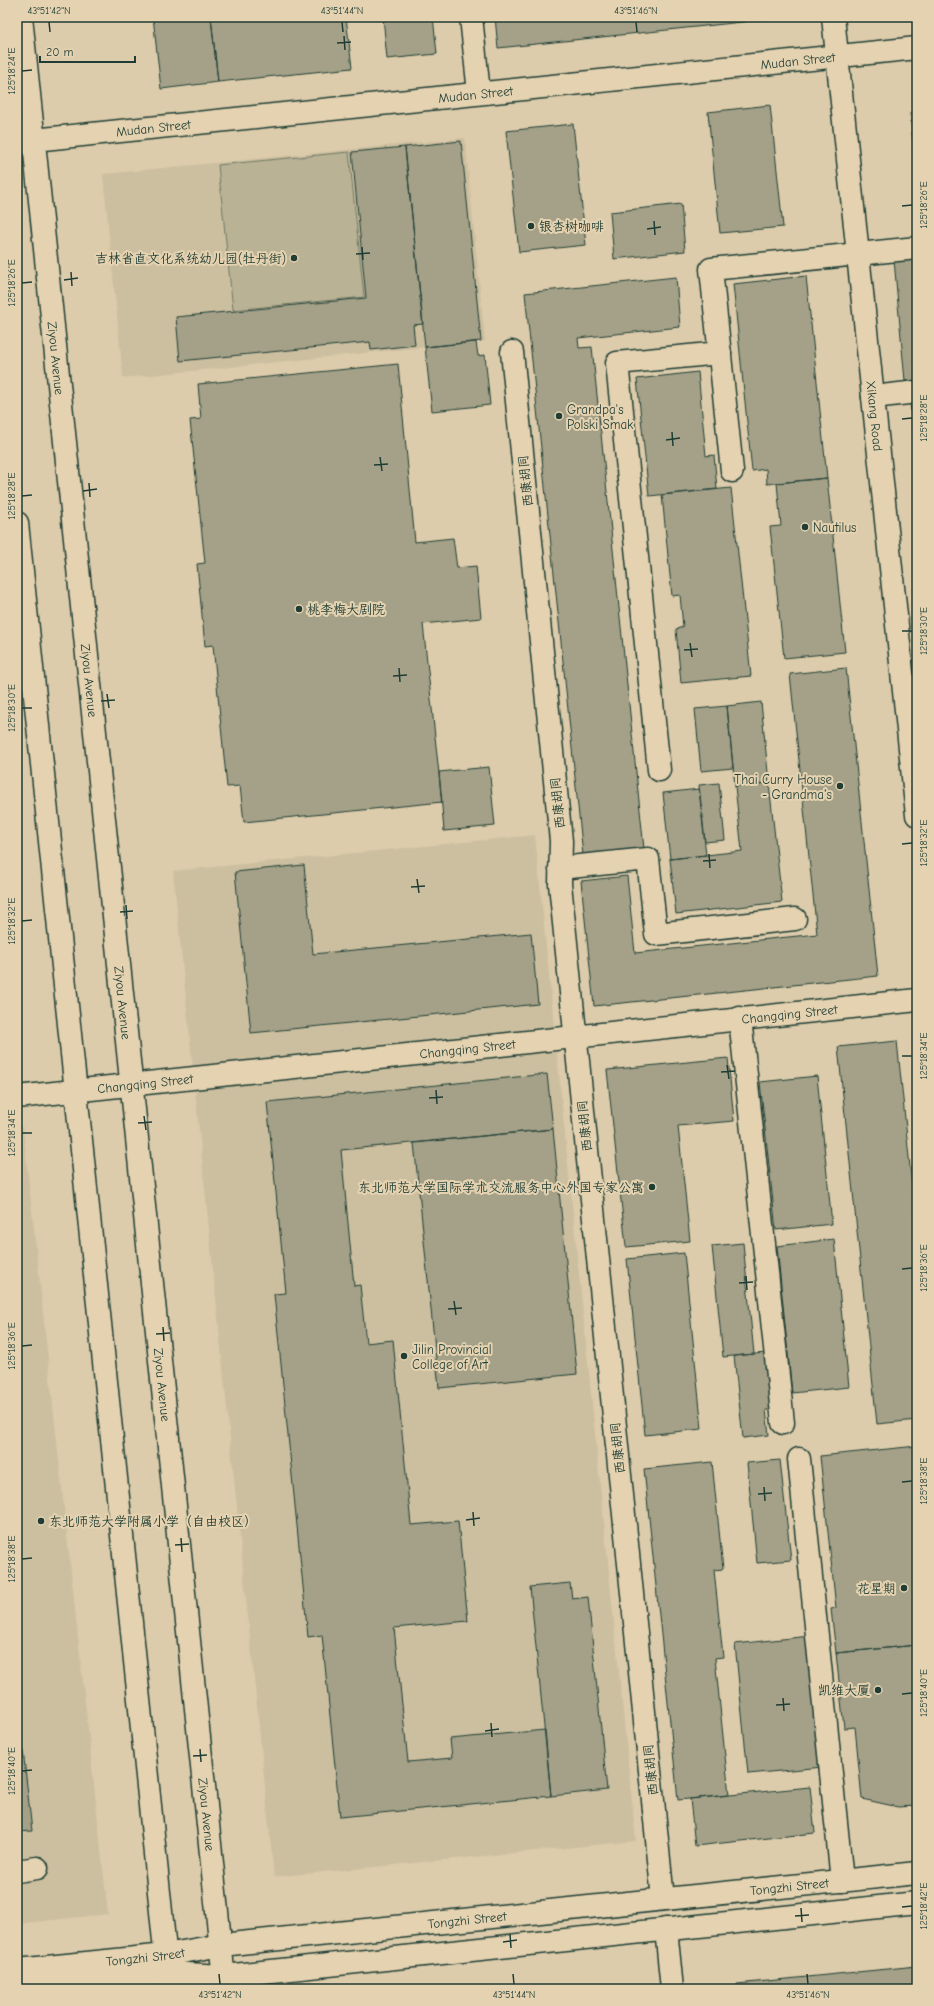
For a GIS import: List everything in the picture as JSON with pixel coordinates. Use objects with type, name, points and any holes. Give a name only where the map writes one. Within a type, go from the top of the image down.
[{"type":"main road","name":"Ziyou Avenue","points":[[21,17],[225,1982]]},
{"type":"main road","points":[[471,17],[479,93]]},
{"type":"main road","name":"Xikang Road","points":[[832,17],[873,397],[908,642],[917,815]]},
{"type":"main road","name":"Mudan Street","points":[[34,140],[917,48]]},
{"type":"main road","points":[[732,471],[711,269],[917,248]]},
{"type":"main road","name":"西康胡同","points":[[512,352],[561,840],[560,884],[663,1899]]},
{"type":"main road","points":[[659,770],[617,363],[720,353]]},
{"type":"main road","points":[[873,397],[917,392]]},
{"type":"main road","points":[[17,523],[168,1972]]},
{"type":"main road","points":[[560,868],[648,859],[656,934],[795,919]]},
{"type":"main road","name":"Changqing Street","points":[[17,1097],[917,1000]]},
{"type":"main road","points":[[740,1018],[783,1423]]},
{"type":"main road","points":[[799,1459],[842,1881]]},
{"type":"main road","name":"Tongzhi Street","points":[[17,1989],[168,1972],[221,1945],[917,1873]]},
{"type":"main road","name":"Tongzhi Street","points":[[17,1970],[168,1972],[225,1982],[666,1929],[917,1903]]},
{"type":"main road","points":[[666,1929],[672,1989]]},
{"type":"shaded area","name":"吉林省直文化系统幼儿园(牡丹街)","points":[[465,138],[485,341],[123,378],[103,174]]},
{"type":"shaded area","points":[[349,152],[364,297],[233,310],[218,165]]},
{"type":"shaded area","name":"Jilin Provincial College of Art","points":[[535,835],[636,1841],[274,1877],[173,871]]},
{"type":"shaded area","name":"东北师范大学附属小学（自由校区）","points":[[23,1127],[108,1914],[17,1924],[17,1128]]},
{"type":"building","points":[[153,17],[211,17],[218,82],[161,89]]},
{"type":"building","points":[[211,17],[346,17],[352,68],[218,82]]},
{"type":"building","points":[[383,17],[433,17],[437,54],[387,59]]},
{"type":"building","points":[[495,17],[771,17],[771,19],[498,48]]},
{"type":"building","points":[[770,105],[783,227],[720,233],[708,112]]},
{"type":"building","points":[[917,112],[917,185],[910,113]]},
{"type":"building","points":[[573,124],[586,245],[519,252],[506,131]]},
{"type":"building","points":[[461,141],[481,341],[425,347],[405,147]]},
{"type":"building","points":[[405,147],[423,324],[413,325],[415,345],[371,350],[370,342],[180,361],[176,317],[366,298],[352,152]]},
{"type":"building","points":[[681,204],[685,251],[614,259],[610,212]]},
{"type":"building","points":[[917,258],[917,380],[905,381],[894,260]]},
{"type":"building","points":[[806,276],[827,478],[767,484],[766,469],[752,471],[733,284]]},
{"type":"building","points":[[676,277],[680,327],[578,338],[579,348],[592,347],[644,849],[583,855],[525,293]]},
{"type":"building","points":[[476,342],[478,356],[485,355],[490,405],[432,411],[425,347]]},
{"type":"building","points":[[398,364],[415,542],[453,538],[457,568],[476,566],[481,618],[423,624],[442,802],[244,822],[240,786],[227,787],[213,645],[205,646],[197,564],[205,563],[190,420],[201,419],[198,384]]},
{"type":"building","points":[[698,372],[706,456],[714,455],[717,489],[649,496],[637,379]]},
{"type":"building","points":[[917,401],[917,475],[910,402]]},
{"type":"building","points":[[827,478],[845,652],[784,658],[770,527],[781,526],[777,483]]},
{"type":"building","points":[[731,488],[751,676],[681,683],[676,629],[683,627],[680,595],[672,596],[662,495]]},
{"type":"building","points":[[846,668],[878,976],[594,1006],[581,881],[627,876],[635,953],[817,934],[790,674]]},
{"type":"building","points":[[761,702],[769,783],[735,786],[727,706]]},
{"type":"building","points":[[727,706],[733,768],[701,771],[695,709]]},
{"type":"building","points":[[489,767],[495,826],[444,831],[439,772]]},
{"type":"building","points":[[719,783],[725,840],[705,842],[699,785]]},
{"type":"building","points":[[769,783],[782,902],[676,914],[670,859],[742,851],[735,786]]},
{"type":"building","points":[[699,789],[706,855],[670,859],[663,793]]},
{"type":"building","points":[[304,865],[313,954],[531,933],[538,1004],[251,1033],[235,872]]},
{"type":"building","points":[[897,1041],[917,1235],[917,1420],[877,1424],[838,1047]]},
{"type":"building","name":"东北师范大学国际学术交流服务中心外国专家公寓","points":[[728,1058],[734,1121],[678,1126],[690,1241],[626,1247],[607,1070]]},
{"type":"building","points":[[547,1074],[553,1129],[341,1150],[354,1286],[360,1285],[366,1343],[393,1340],[411,1525],[458,1521],[468,1621],[394,1628],[408,1762],[452,1758],[450,1739],[545,1730],[551,1796],[340,1817],[322,1635],[308,1637],[274,1294],[286,1293],[267,1102]]},
{"type":"building","points":[[817,1076],[832,1224],[776,1230],[760,1082]]},
{"type":"building","points":[[553,1129],[577,1374],[439,1388],[414,1143]]},
{"type":"building","points":[[834,1239],[849,1387],[792,1393],[777,1246]]},
{"type":"building","points":[[743,1243],[754,1354],[723,1357],[712,1246]]},
{"type":"building","points":[[684,1253],[702,1429],[645,1435],[627,1259]]},
{"type":"building","points":[[766,1353],[772,1410],[766,1410],[769,1435],[743,1438],[734,1356]]},
{"type":"building","points":[[917,1446],[917,1645],[836,1653],[831,1609],[836,1608],[820,1456]]},
{"type":"building","points":[[780,1460],[791,1560],[757,1563],[747,1463]]},
{"type":"building","points":[[712,1462],[723,1569],[714,1570],[723,1657],[715,1658],[729,1795],[678,1800],[644,1469]]},
{"type":"building","points":[[570,1583],[572,1599],[588,1597],[607,1790],[551,1796],[530,1587]]},
{"type":"building","points":[[810,1636],[823,1767],[748,1774],[735,1644]]},
{"type":"building","name":"凯维大厦","points":[[917,1645],[917,1806],[898,1807],[862,1799],[855,1727],[844,1728],[836,1653]]},
{"type":"building","points":[[17,1696],[32,1831],[17,1832]]},
{"type":"building","points":[[810,1787],[815,1833],[695,1846],[690,1799]]},
{"type":"building","points":[[917,1966],[917,1989],[737,1989],[737,1984]]},
{"type":"place","name":"银杏树咖啡","points":[[531,226]]},
{"type":"place","name":"吉林省直文化系统幼儿园(牡丹街)","points":[[294,258]]},
{"type":"place","name":"Grandpa's Polski Smak","points":[[559,416]]},
{"type":"place","name":"Nautilus","points":[[805,527]]},
{"type":"place","name":"桃李梅大剧院","points":[[299,609]]},
{"type":"place","name":"Thai Curry House - Grandma's","points":[[840,786]]},
{"type":"place","name":"东北师范大学国际学术交流服务中心外国专家公寓","points":[[652,1187]]},
{"type":"place","name":"Jilin Provincial College of Art","points":[[404,1356]]},
{"type":"place","name":"东北师范大学附属小学（自由校区）","points":[[41,1521]]},
{"type":"place","name":"花星期","points":[[904,1588]]},
{"type":"place","name":"凯维大厦","points":[[878,1690]]}]
